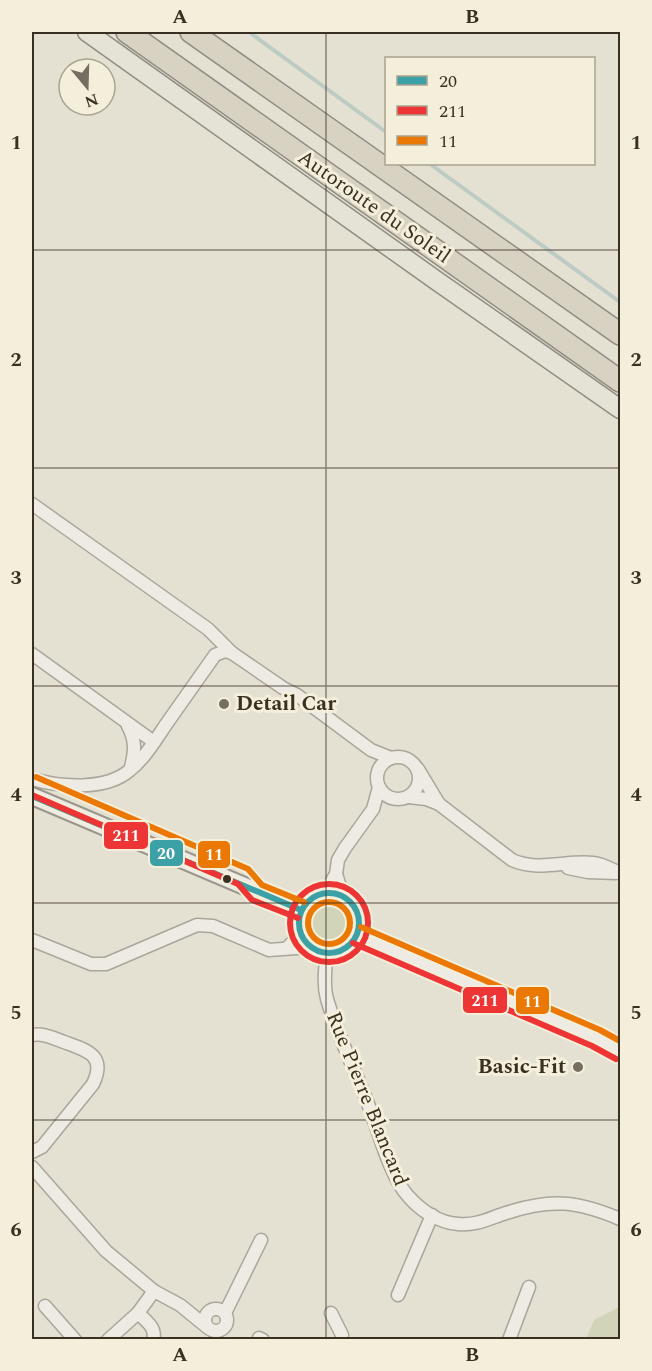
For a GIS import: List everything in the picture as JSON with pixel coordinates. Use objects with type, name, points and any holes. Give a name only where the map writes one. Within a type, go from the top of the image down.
[{"type":"highway","name":"Autoroute du Soleil","points":[[127,32],[621,381]]},
{"type":"highway","name":"Autoroute du Soleil","points":[[190,32],[621,334]]},
{"type":"highway","points":[[209,32],[320,122]]},
{"type":"main road","points":[[87,32],[621,410]]},
{"type":"main road","points":[[32,796],[301,910]]},
{"type":"main road","points":[[325,893],[343,896],[350,901],[359,917],[357,935],[345,949],[327,954],[305,940],[298,926],[301,910],[307,902],[325,893]]},
{"type":"main road","points":[[357,935],[621,1049]]},
{"type":"street","points":[[32,504],[208,629],[232,653],[297,695],[371,750],[391,758],[406,758],[413,762],[422,773],[439,804]]},
{"type":"street","points":[[32,779],[63,786],[92,785],[130,771],[154,742],[215,655],[225,651],[232,653]]},
{"type":"street","points":[[32,654],[154,742]]},
{"type":"street","points":[[127,723],[135,738],[130,771]]},
{"type":"street","points":[[325,893],[336,874],[338,860],[373,809],[379,787],[378,770],[371,750]]},
{"type":"street","points":[[378,770],[391,758]]},
{"type":"street","points":[[373,809],[404,798],[415,790],[418,778],[413,762]]},
{"type":"street","points":[[379,787],[391,798],[426,799],[439,804],[512,860],[532,866],[591,863],[604,865],[620,872]]},
{"type":"street","points":[[336,874],[343,896]]},
{"type":"street","points":[[32,940],[98,965],[106,964],[196,925],[213,926],[269,950],[288,947],[305,940]]},
{"type":"street","name":"Rue Pierre Blancard","points":[[327,954],[325,971],[327,999],[395,1173],[407,1196],[420,1209],[444,1221],[471,1224],[527,1207],[572,1204],[592,1207],[621,1219]]},
{"type":"street","points":[[32,1035],[48,1036],[89,1051],[96,1059],[98,1066],[93,1084],[42,1147],[32,1152]]},
{"type":"street","points":[[32,1167],[106,1251],[154,1291],[180,1305],[211,1332]]},
{"type":"street","points":[[398,1295],[432,1215]]},
{"type":"street","points":[[228,1340],[225,1313],[261,1240]]},
{"type":"street","points":[[509,1340],[529,1287]]},
{"type":"street","points":[[108,1340],[138,1313],[154,1291]]},
{"type":"street","points":[[180,1305],[209,1311],[215,1309],[225,1313]]},
{"type":"street","points":[[45,1306],[75,1340]]},
{"type":"street","points":[[209,1311],[205,1321],[211,1332]]},
{"type":"street","points":[[138,1313],[153,1328],[155,1335],[153,1340]]},
{"type":"street","points":[[331,1313],[340,1338]]},
{"type":"street","points":[[211,1332],[225,1327]]},
{"type":"green space","points":[[329,905],[342,911],[348,924],[342,937],[329,943],[316,937],[310,924],[316,911]]},
{"type":"green space","points":[[620,1307],[620,1339],[586,1339],[594,1320]]},
{"type":"waterway","points":[[249,32],[385,131]]},
{"type":"waterway","points":[[431,165],[620,302]]},
{"type":"transit line","name":"11","points":[[36,777],[248,869],[262,885],[304,902]]},
{"type":"transit line","name":"211","points":[[32,795],[238,884],[252,900],[298,918]]},
{"type":"transit line","name":"20","points":[[32,796],[301,910]]},
{"type":"transit line","name":"211","points":[[321,884],[337,884],[351,890],[362,901],[368,915],[368,923],[368,931],[362,945],[351,956],[337,962],[321,962],[307,956],[296,945],[290,931],[290,915],[296,901],[307,890],[321,884]]},
{"type":"transit line","name":"20","points":[[323,893],[335,893],[351,901],[357,911],[359,923],[357,935],[351,945],[335,953],[323,953],[307,945],[299,929],[299,917],[307,901],[323,893]]},
{"type":"transit line","name":"11","points":[[329,902],[337,903],[344,908],[349,915],[350,923],[349,931],[344,938],[337,943],[329,944],[321,943],[314,938],[309,931],[308,923],[309,915],[314,908],[321,903],[329,902]]},
{"type":"transit line","name":"11","points":[[361,927],[600,1030],[620,1041]]},
{"type":"transit line","name":"211","points":[[353,943],[592,1046],[616,1059]]},
{"type":"place","name":"Detail Car","points":[[224,704]]},
{"type":"place","name":"Basic-Fit","points":[[578,1067]]}]
